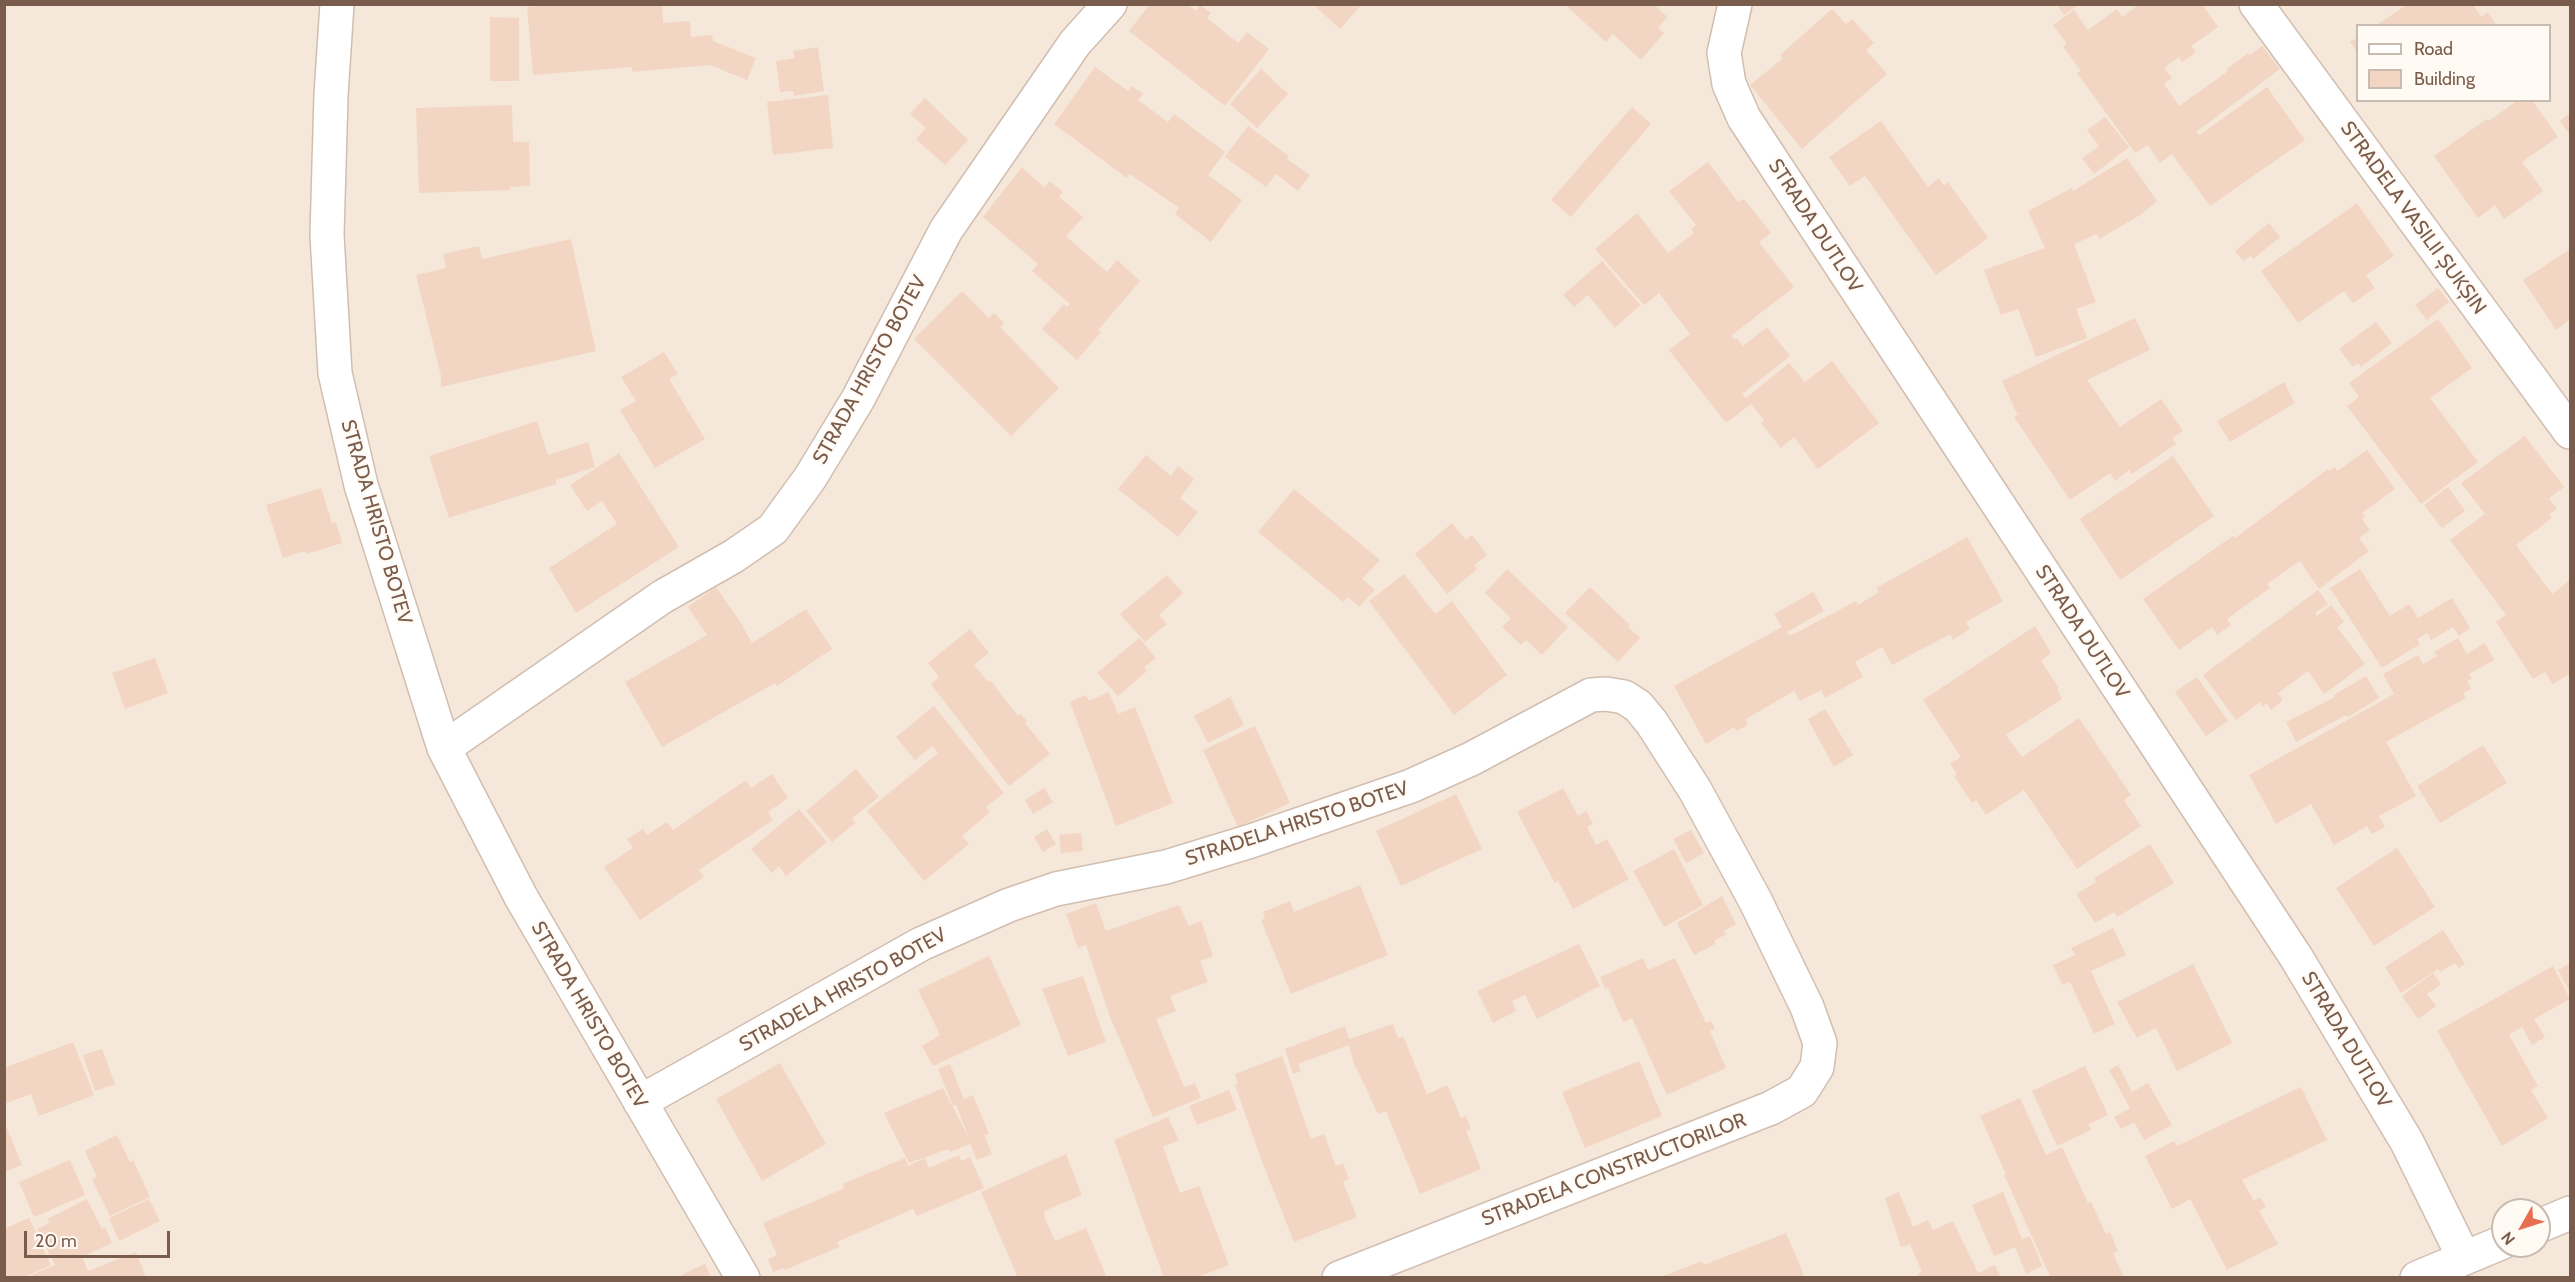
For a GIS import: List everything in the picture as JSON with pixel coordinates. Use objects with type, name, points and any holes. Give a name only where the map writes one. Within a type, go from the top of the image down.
[{"type":"street","name":"STRADA HRISTO BOTEV","points":[[337,4],[331,94],[327,235],[335,373],[361,485],[444,748],[521,897],[743,1278]]},
{"type":"street","name":"STRADA HRISTO BOTEV","points":[[444,748],[662,597],[734,556],[773,528],[810,478],[858,399],[946,230],[1075,43],[1110,4]]},
{"type":"street","name":"STRADA DUTLOV","points":[[1735,4],[1724,53],[1729,84],[1744,118],[2296,957],[2407,1142],[2464,1258]]},
{"type":"street","name":"STRADELA VASILII ȘUKȘIN","points":[[2256,4],[2571,432]]},
{"type":"street","name":"STRADELA HRISTO BOTEV","points":[[640,1102],[921,944],[1009,905],[1056,889],[1166,867],[1251,841],[1411,786],[1471,759],[1591,695],[1606,693],[1624,697],[1638,705],[1695,790],[1744,880],[1807,1007]]},
{"type":"street","name":"STRADELA CONSTRUCTORILOR","points":[[1339,1278],[1772,1108],[1802,1091],[1817,1067],[1820,1043],[1807,1007]]},
{"type":"street","points":[[2551,1221],[2571,1213]]},
{"type":"street","points":[[2417,1278],[2491,1247]]},
{"type":"shaded area","points":[[5,5],[2570,5],[2570,1277],[5,1277]]},
{"type":"building","points":[[560,4],[662,4],[663,23],[690,21],[691,37],[712,35],[713,41],[756,58],[747,80],[710,65],[632,72],[632,67],[533,75],[527,7]]},
{"type":"building","points":[[1150,4],[1187,4],[1196,11],[1200,5],[1211,13],[1207,18],[1238,43],[1247,32],[1269,49],[1225,106],[1129,31]]},
{"type":"building","points":[[1313,4],[1362,4],[1340,29]]},
{"type":"building","points":[[1564,4],[1654,4],[1667,17],[1658,28],[1664,33],[1641,60],[1613,34],[1606,42]]},
{"type":"building","points":[[2057,4],[2079,4],[2064,15]]},
{"type":"building","points":[[2139,4],[2202,4],[2218,27],[2191,46],[2196,52],[2182,62],[2179,57],[2164,68],[2172,78],[2164,84],[2179,106],[2228,71],[2227,69],[2248,53],[2250,55],[2262,46],[2280,69],[2196,132],[2199,135],[2191,141],[2267,87],[2305,140],[2210,206],[2172,154],[2160,163],[2148,145],[2135,153],[2077,73],[2081,71],[2063,46],[2067,44],[2053,25],[2074,10],[2088,30],[2117,9],[2122,17]]},
{"type":"building","points":[[2408,4],[2473,4],[2481,17],[2488,12],[2496,24],[2378,24]]},
{"type":"building","points":[[1832,9],[1846,24],[1852,19],[1874,43],[1866,50],[1887,74],[1802,149],[1750,85],[1783,58],[1780,55]]},
{"type":"building","points":[[490,17],[519,18],[519,81],[490,81]]},
{"type":"building","points":[[2356,38],[2356,51],[2350,42]]},
{"type":"building","points":[[818,47],[824,91],[794,96],[793,91],[780,92],[776,61],[795,58],[793,51]]},
{"type":"building","points":[[1095,67],[1128,91],[1132,86],[1143,94],[1138,100],[1168,122],[1174,114],[1225,152],[1208,175],[1242,200],[1211,242],[1175,214],[1179,208],[1130,174],[1127,178],[1054,124]]},
{"type":"building","points":[[1261,69],[1288,94],[1257,128],[1230,104]]},
{"type":"building","points":[[828,95],[833,148],[773,155],[767,102]]},
{"type":"building","points":[[925,98],[968,140],[945,165],[916,139],[926,128],[910,114]]},
{"type":"building","points":[[2515,102],[2533,102],[2558,137],[2522,162],[2543,191],[2504,219],[2495,205],[2478,218],[2434,156],[2487,119],[2489,121]]},
{"type":"building","points":[[512,105],[513,142],[529,142],[530,186],[510,187],[510,190],[419,193],[416,108]]},
{"type":"building","points":[[1632,107],[1651,124],[1571,217],[1551,200]]},
{"type":"building","points":[[2570,113],[2570,135],[2560,121]]},
{"type":"building","points":[[2105,117],[2129,147],[2094,174],[2082,158],[2099,146],[2087,130]]},
{"type":"building","points":[[1881,121],[1928,187],[1939,178],[1944,186],[1948,182],[1988,238],[1936,275],[1865,176],[1850,186],[1829,157]]},
{"type":"building","points":[[1248,126],[1289,156],[1287,159],[1310,175],[1298,191],[1276,174],[1266,187],[1225,157]]},
{"type":"building","points":[[2127,158],[2157,201],[2140,215],[2099,239],[2097,234],[2074,244],[2096,302],[2076,309],[2087,338],[2036,357],[2018,309],[2001,315],[1984,270],[2045,248],[2028,211],[2072,188],[2073,191]]},
{"type":"building","points":[[1708,162],[1738,202],[1744,199],[1771,233],[1759,242],[1794,287],[1731,336],[1735,340],[1737,338],[1743,346],[1767,327],[1790,356],[1742,394],[1746,398],[1789,363],[1805,382],[1832,361],[1879,423],[1818,469],[1794,437],[1781,448],[1761,423],[1764,420],[1751,404],[1726,423],[1669,350],[1690,334],[1659,293],[1644,305],[1595,249],[1637,213],[1668,253],[1694,233],[1691,229],[1696,225],[1669,191]]},
{"type":"building","points":[[1022,167],[1044,188],[1050,181],[1063,192],[1059,197],[1083,217],[1066,236],[1107,272],[1117,260],[1140,281],[1098,330],[1101,332],[1077,360],[1042,329],[1064,304],[1067,307],[1070,304],[1032,271],[1038,264],[983,217]]},
{"type":"building","points":[[2357,203],[2394,256],[2366,275],[2375,288],[2353,303],[2344,291],[2298,323],[2261,271]]},
{"type":"building","points":[[2269,223],[2280,237],[2253,259],[2251,256],[2243,261],[2235,251]]},
{"type":"building","points":[[571,239],[596,351],[441,387],[441,376],[416,275],[446,268],[443,254],[479,246],[482,259]]},
{"type":"building","points":[[2570,249],[2570,320],[2556,330],[2523,280]]},
{"type":"building","points":[[1602,261],[1640,305],[1615,328],[1588,295],[1574,307],[1563,295]]},
{"type":"building","points":[[2438,288],[2449,302],[2427,320],[2415,305]]},
{"type":"building","points":[[962,291],[989,318],[994,313],[1004,323],[1000,327],[1059,388],[1011,436],[914,339]]},
{"type":"building","points":[[2135,318],[2150,350],[2087,380],[2120,427],[2161,399],[2183,431],[2172,438],[2176,444],[2132,474],[2129,470],[2115,481],[2110,473],[2070,500],[2014,417],[2021,412],[2017,414],[2002,381]]},
{"type":"building","points":[[2438,319],[2472,368],[2430,398],[2478,462],[2421,504],[2347,406],[2359,397],[2349,383]]},
{"type":"building","points":[[2376,322],[2392,343],[2361,367],[2358,363],[2353,367],[2339,349]]},
{"type":"building","points":[[664,352],[678,374],[669,379],[705,439],[655,468],[620,410],[636,401],[621,377]]},
{"type":"building","points":[[2284,382],[2295,403],[2230,442],[2217,421]]},
{"type":"building","points":[[537,421],[548,455],[588,442],[595,467],[556,480],[556,484],[449,518],[429,456]]},
{"type":"building","points":[[2525,436],[2564,487],[2549,498],[2557,509],[2549,514],[2552,518],[2516,545],[2552,594],[2570,580],[2570,677],[2569,674],[2553,684],[2545,672],[2533,679],[2496,622],[2506,615],[2450,540],[2485,514],[2461,483]]},
{"type":"building","points":[[2367,450],[2395,489],[2362,513],[2365,516],[2362,519],[2370,530],[2359,538],[2369,551],[2319,589],[2300,561],[2267,584],[2270,588],[2227,619],[2231,625],[2217,635],[2212,627],[2179,650],[2143,599],[2233,536],[2235,538],[2328,469],[2330,471],[2335,467],[2337,471]]},
{"type":"building","points":[[619,453],[679,547],[576,613],[549,568],[617,524],[602,501],[587,511],[570,485]]},
{"type":"building","points":[[1146,455],[1171,476],[1178,466],[1194,479],[1180,498],[1198,512],[1178,537],[1118,489]]},
{"type":"building","points":[[2173,456],[2214,516],[2120,580],[2080,519]]},
{"type":"building","points":[[2448,487],[2465,511],[2442,528],[2424,505]]},
{"type":"building","points":[[321,488],[332,523],[336,522],[342,543],[307,554],[305,551],[283,558],[266,505]]},
{"type":"building","points":[[1294,489],[1380,560],[1362,579],[1375,590],[1359,607],[1348,597],[1343,602],[1258,532]]},
{"type":"building","points":[[1452,523],[1466,540],[1472,535],[1487,555],[1474,565],[1477,569],[1447,594],[1415,554]]},
{"type":"building","points":[[1967,537],[2003,601],[1966,622],[1970,629],[1953,640],[1950,634],[1892,665],[1882,647],[1855,662],[1863,677],[1825,698],[1821,690],[1800,701],[1794,691],[1746,719],[1748,725],[1736,731],[1734,727],[1706,744],[1674,686],[1782,627],[1774,614],[1813,592],[1824,611],[1787,632],[1790,636],[1856,601],[1858,605],[1879,592],[1876,588]]},
{"type":"building","points":[[1507,569],[1568,627],[1542,655],[1526,640],[1521,645],[1502,627],[1511,618],[1485,593]]},
{"type":"building","points":[[2360,569],[2390,616],[2409,604],[2418,618],[2452,598],[2470,628],[2459,636],[2453,627],[2431,640],[2427,633],[2417,639],[2420,644],[2382,668],[2330,588]]},
{"type":"building","points":[[1404,574],[1435,614],[1452,601],[1507,675],[1454,715],[1369,601]]},
{"type":"building","points":[[1167,575],[1183,593],[1159,615],[1167,624],[1145,642],[1120,614]]},
{"type":"building","points":[[716,587],[752,643],[806,609],[832,649],[777,686],[775,683],[662,747],[625,682],[707,635],[688,607]]},
{"type":"building","points":[[1590,587],[1630,625],[1628,627],[1640,638],[1618,662],[1565,613]]},
{"type":"building","points":[[2318,590],[2328,604],[2315,613],[2317,616],[2331,605],[2344,622],[2337,627],[2365,664],[2324,694],[2308,671],[2278,693],[2283,700],[2271,710],[2267,703],[2262,707],[2260,702],[2236,720],[2203,675]]},
{"type":"building","points":[[2035,626],[2051,653],[2041,661],[2059,688],[2057,689],[2062,699],[2006,735],[2022,757],[2079,718],[2131,795],[2124,800],[2141,826],[2077,869],[2024,790],[1986,815],[1976,800],[1972,803],[1954,776],[1957,774],[1950,764],[1961,757],[1923,700]]},
{"type":"building","points":[[970,629],[989,653],[974,665],[988,682],[990,680],[1018,716],[1021,714],[1027,721],[1025,723],[1050,754],[1009,786],[931,684],[939,677],[928,663]]},
{"type":"building","points":[[1139,638],[1156,658],[1144,667],[1147,671],[1118,696],[1097,673]]},
{"type":"building","points":[[2458,638],[2467,654],[2485,643],[2494,660],[2469,674],[2472,679],[2467,681],[2471,689],[2463,693],[2466,698],[2386,742],[2416,796],[2379,816],[2385,827],[2372,834],[2367,826],[2334,845],[2311,804],[2276,824],[2249,775],[2394,694],[2383,674],[2418,655],[2423,664],[2437,656],[2434,652]]},
{"type":"building","points":[[155,658],[168,693],[125,709],[112,673]]},
{"type":"building","points":[[2366,676],[2379,698],[2348,717],[2346,715],[2296,742],[2286,722],[2335,697],[2334,695]]},
{"type":"building","points":[[2197,677],[2228,721],[2206,736],[2175,692]]},
{"type":"building","points":[[1109,692],[1118,714],[1135,707],[1173,803],[1116,826],[1070,702],[1086,695],[1089,701]]},
{"type":"building","points":[[1230,697],[1244,725],[1208,743],[1194,716]]},
{"type":"building","points":[[934,706],[1004,793],[986,807],[990,812],[962,836],[969,844],[924,881],[867,811],[938,753],[933,746],[915,760],[896,737]]},
{"type":"building","points":[[1825,709],[1853,755],[1834,767],[1808,719]]},
{"type":"building","points":[[1255,726],[1290,803],[1238,827],[1203,750]]},
{"type":"building","points":[[2483,745],[2507,783],[2440,823],[2417,786]]},
{"type":"building","points":[[856,769],[879,797],[852,818],[855,823],[832,842],[806,811]]},
{"type":"building","points":[[772,774],[788,798],[768,812],[773,820],[699,870],[704,877],[640,920],[604,867],[633,848],[627,839],[643,829],[647,835],[667,822],[673,830],[746,780],[751,788]]},
{"type":"building","points":[[1044,788],[1053,802],[1033,814],[1025,800]]},
{"type":"building","points":[[1563,788],[1578,816],[1586,811],[1593,824],[1587,827],[1596,845],[1607,839],[1629,879],[1573,909],[1558,881],[1555,883],[1517,812]]},
{"type":"building","points":[[1456,794],[1482,849],[1401,886],[1376,831]]},
{"type":"building","points":[[799,809],[827,842],[786,876],[779,866],[772,873],[751,849]]},
{"type":"building","points":[[1047,829],[1056,844],[1043,852],[1034,837]]},
{"type":"building","points":[[1691,830],[1704,853],[1686,863],[1673,839]]},
{"type":"building","points":[[1081,833],[1083,851],[1061,853],[1059,835]]},
{"type":"building","points":[[2150,844],[2174,883],[2117,917],[2114,912],[2095,923],[2076,894],[2096,882],[2094,878]]},
{"type":"building","points":[[2397,848],[2435,907],[2374,946],[2336,888]]},
{"type":"building","points":[[1674,849],[1703,905],[1664,927],[1633,871]]},
{"type":"building","points":[[1360,885],[1388,955],[1291,994],[1261,920],[1265,919],[1263,912],[1290,901],[1294,912]]},
{"type":"building","points":[[1722,896],[1736,924],[1724,931],[1726,934],[1714,941],[1715,944],[1694,955],[1677,923]]},
{"type":"building","points":[[1096,903],[1106,931],[1179,905],[1189,926],[1201,921],[1213,956],[1200,961],[1208,982],[1170,996],[1176,1011],[1156,1019],[1184,1087],[1195,1083],[1201,1098],[1153,1117],[1110,1017],[1086,945],[1078,948],[1066,914]]},
{"type":"building","points":[[2113,928],[2126,955],[2091,971],[2115,1024],[2094,1034],[2070,982],[2062,985],[2053,965],[2075,955],[2071,948]]},
{"type":"building","points":[[2443,930],[2465,964],[2459,968],[2455,963],[2440,972],[2438,969],[2401,993],[2385,967]]},
{"type":"building","points":[[1579,944],[1600,986],[1537,1019],[1525,995],[1512,1001],[1516,1011],[1493,1023],[1477,991]]},
{"type":"building","points":[[989,956],[1021,1025],[933,1066],[922,1046],[940,1035],[918,990]]},
{"type":"building","points":[[1643,958],[1648,970],[1675,958],[1706,1023],[1711,1021],[1715,1029],[1710,1031],[1726,1068],[1667,1095],[1632,1018],[1623,1022],[1608,988],[1605,989],[1600,977]]},
{"type":"building","points":[[2570,963],[2570,992],[2558,970]]},
{"type":"building","points":[[2193,964],[2232,1043],[2177,1071],[2156,1028],[2137,1038],[2117,1002]]},
{"type":"building","points":[[2553,966],[2570,999],[2534,1019],[2545,1037],[2532,1045],[2522,1027],[2509,1035],[2538,1086],[2531,1090],[2548,1118],[2502,1146],[2437,1031]]},
{"type":"building","points":[[2433,973],[2441,984],[2427,994],[2436,1006],[2418,1019],[2402,996]]},
{"type":"building","points":[[1083,976],[1106,1042],[1068,1056],[1042,989]]},
{"type":"building","points":[[1393,1024],[1398,1038],[1403,1036],[1427,1094],[1447,1085],[1461,1118],[1466,1116],[1471,1129],[1466,1131],[1481,1169],[1420,1194],[1386,1111],[1378,1114],[1353,1061],[1349,1045],[1298,1064],[1301,1071],[1293,1074],[1285,1049],[1345,1026],[1349,1039]]},
{"type":"building","points":[[73,1042],[94,1095],[39,1116],[31,1094],[4,1104],[4,1068]]},
{"type":"building","points":[[102,1049],[115,1084],[95,1091],[83,1055]]},
{"type":"building","points":[[1282,1056],[1311,1139],[1324,1134],[1336,1166],[1343,1163],[1349,1179],[1343,1182],[1357,1217],[1294,1242],[1235,1085],[1238,1083],[1235,1074]]},
{"type":"building","points":[[1639,1061],[1662,1116],[1585,1148],[1562,1092]]},
{"type":"building","points":[[780,1063],[826,1144],[762,1181],[716,1099]]},
{"type":"building","points":[[950,1064],[964,1099],[973,1095],[989,1134],[984,1135],[992,1154],[977,1160],[970,1144],[909,1163],[884,1113],[943,1088],[970,1140],[938,1069]]},
{"type":"building","points":[[2118,1065],[2132,1092],[2148,1083],[2172,1125],[2144,1140],[2134,1122],[2121,1129],[2114,1117],[2130,1108],[2109,1070]]},
{"type":"building","points":[[2085,1066],[2108,1115],[2089,1124],[2091,1130],[2057,1146],[2032,1091]]},
{"type":"building","points":[[2301,1087],[2327,1140],[2242,1180],[2254,1201],[2260,1197],[2266,1207],[2259,1211],[2278,1244],[2227,1270],[2190,1199],[2172,1209],[2145,1156],[2174,1141],[2177,1146]]},
{"type":"building","points":[[1229,1090],[1237,1110],[1197,1125],[1189,1106]]},
{"type":"building","points":[[2020,1098],[2046,1155],[2062,1147],[2088,1203],[2091,1202],[2106,1234],[2110,1232],[2118,1251],[2113,1253],[2124,1278],[2051,1278],[1980,1116]]},
{"type":"building","points":[[1168,1117],[1179,1140],[1163,1147],[1180,1193],[1199,1186],[1229,1265],[1195,1278],[1164,1278],[1114,1140]]},
{"type":"building","points":[[4,1121],[22,1165],[4,1172]]},
{"type":"building","points":[[117,1135],[130,1162],[133,1160],[150,1197],[110,1216],[92,1179],[97,1177],[85,1151]]},
{"type":"building","points":[[1066,1154],[1082,1195],[1044,1211],[1045,1218],[1055,1241],[1086,1228],[1107,1278],[1018,1278],[981,1192]]},
{"type":"building","points":[[959,1155],[961,1161],[970,1157],[984,1188],[917,1216],[913,1209],[837,1242],[839,1247],[785,1270],[783,1268],[773,1272],[768,1259],[777,1255],[763,1223],[845,1188],[842,1184],[905,1158],[908,1166],[925,1158],[929,1168]]},
{"type":"building","points":[[70,1160],[85,1195],[34,1217],[19,1182]]},
{"type":"building","points":[[1899,1192],[1913,1227],[1928,1220],[1933,1230],[1953,1221],[1978,1273],[1995,1265],[2001,1278],[1919,1278],[1918,1274],[1922,1272],[1910,1244],[1901,1247],[1885,1198]]},
{"type":"building","points":[[2003,1192],[2022,1239],[2030,1236],[2042,1266],[2026,1274],[2015,1247],[1994,1256],[1972,1205]]},
{"type":"building","points":[[87,1199],[102,1229],[105,1227],[112,1243],[82,1257],[88,1271],[136,1252],[146,1278],[25,1278],[55,1265],[37,1229],[50,1223],[47,1219]]},
{"type":"building","points":[[149,1199],[160,1221],[119,1241],[109,1218]]},
{"type":"building","points":[[29,1218],[51,1265],[23,1278],[4,1278],[4,1229]]},
{"type":"building","points":[[1786,1233],[1804,1275],[1797,1278],[1658,1278],[1702,1261],[1704,1265]]},
{"type":"building","points":[[705,1264],[711,1278],[676,1278],[702,1265]]}]
